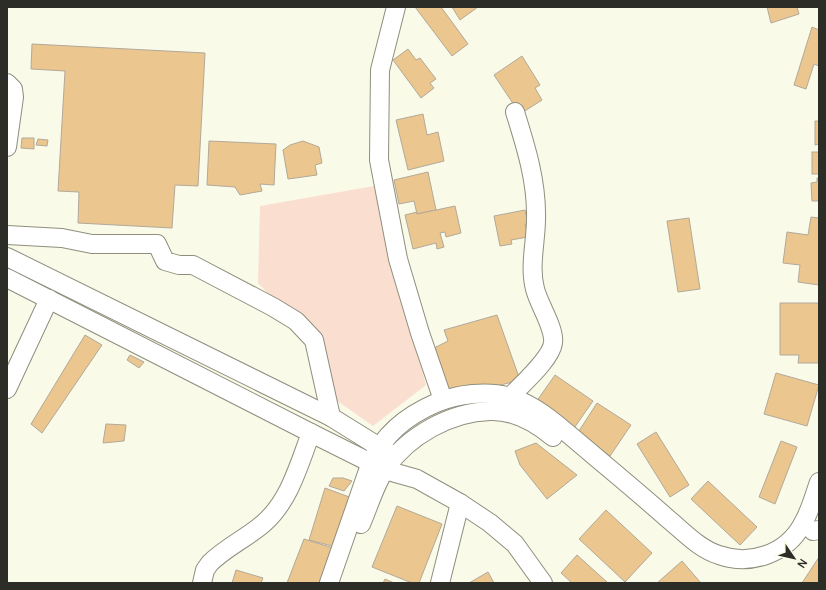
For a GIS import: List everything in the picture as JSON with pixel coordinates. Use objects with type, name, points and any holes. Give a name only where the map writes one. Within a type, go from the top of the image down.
[{"type":"street","points":[[396,7],[380,70],[379,160],[398,259],[420,333],[443,400]]},
{"type":"street","points":[[7,83],[13,89],[14,97],[7,147]]},
{"type":"street","points":[[510,396],[546,358],[553,344],[553,331],[544,314],[534,288],[532,254],[536,219],[530,159],[515,112]]},
{"type":"street","points":[[7,235],[62,238],[92,244],[157,244],[165,261],[179,265],[193,265],[273,307],[296,321],[314,340],[331,417]]},
{"type":"street","points":[[7,257],[331,417],[380,447],[383,463],[334,583]]},
{"type":"street","points":[[7,278],[311,433],[383,463],[417,479],[460,503],[490,523],[515,544],[543,583]]},
{"type":"street","points":[[7,389],[49,300]]},
{"type":"street","points":[[380,447],[397,426],[418,410],[443,400],[477,394],[510,396],[531,406],[557,424],[696,557],[713,566],[732,571],[751,571],[775,564],[786,558],[801,546],[817,526]]},
{"type":"street","points":[[329,583],[383,463],[417,437],[438,424],[455,417],[490,410],[523,417],[537,425],[611,477],[703,547],[718,555],[733,559],[750,559],[765,555],[780,548],[792,538],[802,525],[819,482]]},
{"type":"street","points":[[202,583],[205,570],[210,563],[264,523],[276,510],[286,495],[311,433]]},
{"type":"street","points":[[440,583],[460,503]]},
{"type":"shaded area","points":[[374,186],[426,385],[373,426],[326,393],[314,340],[258,283],[260,206]]},
{"type":"building","points":[[415,7],[441,7],[468,44],[452,56]]},
{"type":"building","points":[[452,7],[478,7],[460,20]]},
{"type":"building","points":[[767,7],[797,7],[799,14],[771,23]]},
{"type":"building","points":[[812,27],[819,30],[819,66],[814,64],[806,89],[794,85]]},
{"type":"building","points":[[32,44],[205,53],[198,186],[175,185],[172,228],[78,223],[79,192],[58,191],[65,71],[31,69]]},
{"type":"building","points":[[408,49],[416,60],[420,58],[436,79],[430,83],[434,88],[421,98],[393,60]]},
{"type":"building","points":[[522,56],[540,85],[535,88],[542,100],[520,114],[494,75]]},
{"type":"building","points":[[423,114],[427,135],[438,132],[444,161],[408,170],[396,120]]},
{"type":"building","points":[[815,121],[819,121],[819,144],[815,145]]},
{"type":"building","points":[[22,138],[34,138],[34,149],[21,148]]},
{"type":"building","points":[[38,139],[48,140],[47,146],[36,145]]},
{"type":"building","points":[[209,141],[276,144],[274,185],[260,184],[262,191],[240,195],[235,187],[207,185]]},
{"type":"building","points":[[303,141],[319,147],[322,163],[315,165],[317,175],[288,179],[283,150],[290,145]]},
{"type":"building","points":[[812,152],[819,152],[819,174],[812,174]]},
{"type":"building","points":[[428,172],[436,210],[417,214],[414,201],[399,204],[394,180]]},
{"type":"building","points":[[817,178],[819,178],[819,201],[812,201],[811,183],[817,182]]},
{"type":"building","points":[[455,206],[461,233],[446,237],[445,232],[440,233],[444,247],[437,249],[436,243],[413,249],[405,215]]},
{"type":"building","points":[[525,210],[528,224],[525,224],[528,237],[511,240],[512,244],[500,246],[494,216]]},
{"type":"building","points":[[811,217],[819,218],[819,285],[798,282],[800,265],[783,263],[787,232],[808,235]]},
{"type":"building","points":[[689,218],[700,289],[678,292],[667,221]]},
{"type":"building","points":[[780,303],[819,303],[819,363],[798,363],[799,355],[780,355]]},
{"type":"building","points":[[497,315],[520,380],[493,387],[447,391],[434,348],[448,341],[444,330]]},
{"type":"building","points":[[85,335],[102,345],[42,433],[31,424]]},
{"type":"building","points":[[130,355],[144,362],[139,368],[127,360]]},
{"type":"building","points":[[776,373],[819,385],[807,426],[764,414]]},
{"type":"building","points":[[555,375],[593,401],[572,431],[534,405]]},
{"type":"building","points":[[597,403],[631,425],[610,456],[577,434]]},
{"type":"building","points":[[106,424],[126,425],[124,441],[103,443]]},
{"type":"building","points":[[656,432],[689,485],[670,497],[637,444]]},
{"type":"building","points":[[781,441],[797,447],[775,504],[759,497]]},
{"type":"building","points":[[536,443],[577,475],[547,499],[520,465],[515,451]]},
{"type":"building","points":[[333,478],[343,478],[352,481],[344,491],[329,486]]},
{"type":"building","points":[[708,481],[757,527],[740,545],[691,499]]},
{"type":"building","points":[[325,488],[352,498],[336,547],[309,540]]},
{"type":"building","points":[[397,506],[442,524],[419,583],[412,583],[372,567]]},
{"type":"building","points":[[606,510],[652,553],[625,582],[579,539]]},
{"type":"building","points":[[304,539],[333,548],[319,583],[287,583]]},
{"type":"building","points":[[577,555],[608,583],[572,583],[561,573]]},
{"type":"building","points":[[819,557],[819,583],[802,583]]},
{"type":"building","points":[[682,561],[701,583],[657,583]]},
{"type":"building","points":[[236,570],[263,578],[261,583],[232,583]]},
{"type":"building","points":[[488,572],[494,583],[469,583]]},
{"type":"building","points":[[385,579],[394,583],[383,583]]}]
